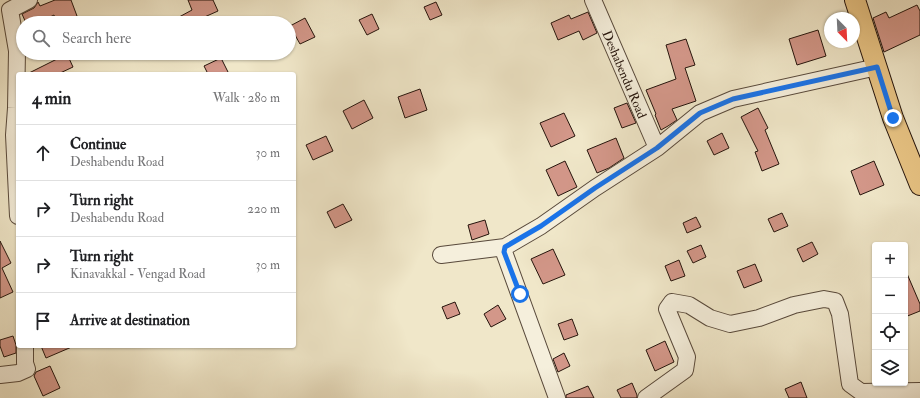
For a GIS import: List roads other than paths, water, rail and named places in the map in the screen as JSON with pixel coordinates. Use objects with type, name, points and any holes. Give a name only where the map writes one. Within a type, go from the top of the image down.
[{"type":"main road","points":[[855,0],[893,118],[920,186]]},
{"type":"street","points":[[16,47],[5,7],[29,0]]},
{"type":"street","name":"Deshabendu Road","points":[[593,0],[657,148]]},
{"type":"street","points":[[17,60],[17,72]]},
{"type":"street","points":[[441,256],[505,247],[541,226],[595,188],[657,148],[700,113],[733,99],[877,67]]},
{"type":"street","points":[[16,108],[14,135],[16,176]]},
{"type":"street","points":[[505,247],[504,252],[557,398]]},
{"type":"street","points":[[646,398],[685,370],[687,357],[667,309],[672,302],[689,305],[710,318],[730,324],[759,318],[794,305],[824,299],[835,301],[840,314],[850,384],[861,392],[920,391]]},
{"type":"street","points":[[0,376],[18,374],[27,370],[25,362],[25,348]]}]
